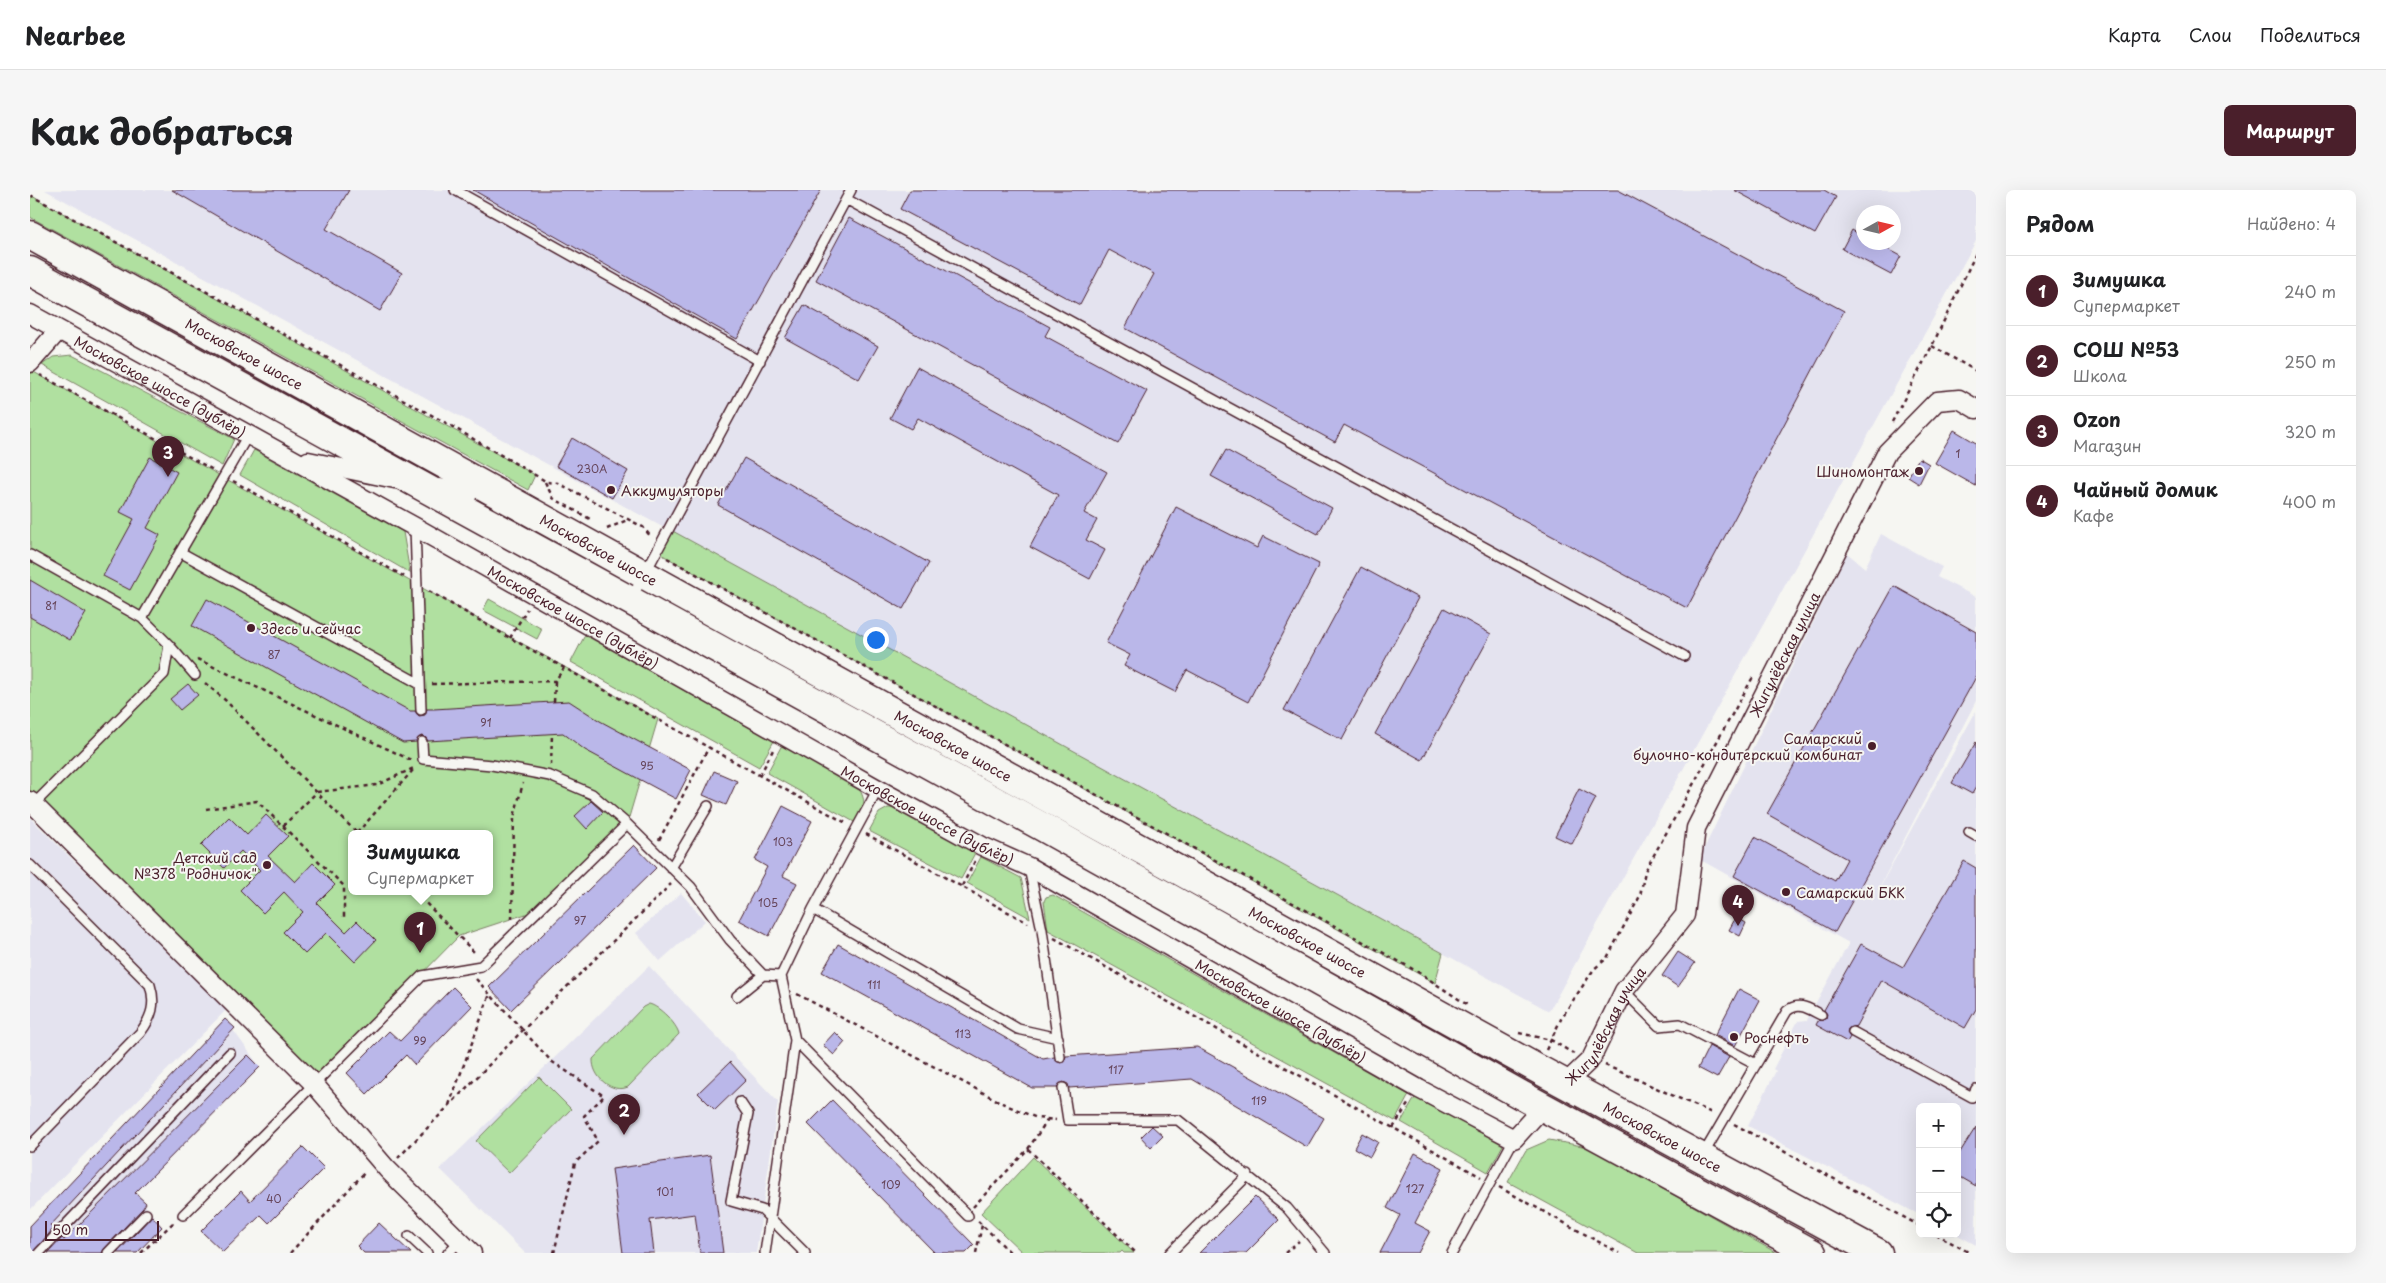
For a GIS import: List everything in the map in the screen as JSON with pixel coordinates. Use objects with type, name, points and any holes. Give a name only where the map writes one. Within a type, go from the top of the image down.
[{"type":"main road","name":"Московское шоссе","points":[[30,235],[646,572],[1554,1095],[1812,1253]]},
{"type":"main road","name":"Московское шоссе","points":[[30,254],[468,494],[646,572]]},
{"type":"main road","name":"Московское шоссе","points":[[30,271],[1041,826],[1554,1095],[1699,1163],[1878,1253]]},
{"type":"main road","name":"Московское шоссе","points":[[1699,1163],[1849,1253]]},
{"type":"street","name":"Московское шоссе (дублёр)","points":[[30,314],[415,527],[878,789],[982,846],[1029,867],[1418,1089],[1514,1139]]},
{"type":"street","points":[[34,369],[58,331]]},
{"type":"street","name":"Жигулёвская улица","points":[[1554,1095],[1591,1059],[1624,991],[1685,915],[1696,828],[1887,452],[1937,401],[1959,400],[1976,409]]},
{"type":"street","name":"Московское шоссе (дублёр)","points":[[291,458],[468,494]]},
{"type":"street","points":[[32,803],[314,1084],[382,1164],[460,1249]]},
{"type":"street","points":[[1514,1139],[1554,1095]]},
{"type":"lane","points":[[455,190],[760,361]]},
{"type":"lane","points":[[646,572],[851,190]]},
{"type":"lane","points":[[846,199],[1684,656]]},
{"type":"lane","points":[[142,618],[248,435]]},
{"type":"lane","points":[[415,527],[421,710]]},
{"type":"lane","points":[[180,552],[420,684]]},
{"type":"lane","points":[[30,555],[142,618],[195,675]]},
{"type":"lane","points":[[32,803],[164,674],[169,645]]},
{"type":"lane","points":[[422,742],[423,759],[492,765],[551,776],[592,794],[627,824],[691,887],[730,940],[762,975]]},
{"type":"lane","points":[[764,1253],[795,1040],[782,976],[813,908],[878,789]]},
{"type":"lane","points":[[671,868],[708,806]]},
{"type":"lane","points":[[183,1215],[422,976],[481,966],[627,824]]},
{"type":"lane","points":[[30,865],[150,985],[154,999],[150,1020],[140,1033],[30,1146]]},
{"type":"lane","points":[[1029,867],[1042,930],[1060,1057]]},
{"type":"lane","points":[[813,908],[1018,1030],[1058,1038]]},
{"type":"lane","points":[[737,996],[762,975],[782,976]]},
{"type":"lane","points":[[1624,991],[1659,1026],[1680,1024],[1756,1064]]},
{"type":"lane","points":[[1699,1163],[1787,1011],[1793,1006],[1800,1005],[1821,1015]]},
{"type":"lane","points":[[1853,1032],[1972,1097],[1976,1089]]},
{"type":"lane","points":[[795,1040],[970,1215]]},
{"type":"lane","points":[[39,1253],[230,1053]]},
{"type":"lane","points":[[1063,1088],[1068,1120],[1178,1120],[1287,1208],[1325,1253]]},
{"type":"lane","points":[[740,1102],[748,1114],[731,1201],[762,1210],[805,1253]]},
{"type":"lane","points":[[1452,1253],[1514,1139]]},
{"type":"lane","points":[[1170,1253],[1248,1175]]},
{"type":"lane","points":[[108,1253],[146,1214]]},
{"type":"lane","points":[[409,1236],[427,1253]]},
{"type":"path","points":[[30,195],[446,423],[545,481],[558,483],[628,520],[647,532],[646,572],[1418,972],[1467,1004],[1471,1009]]},
{"type":"path","points":[[1932,346],[1976,371]]},
{"type":"path","points":[[34,369],[510,638],[1042,930],[1619,1253]]},
{"type":"path","points":[[545,481],[553,498],[581,513]]},
{"type":"path","points":[[608,529],[628,520]]},
{"type":"path","points":[[510,638],[535,596]]},
{"type":"path","points":[[169,645],[419,764],[361,830]]},
{"type":"path","points":[[554,702],[555,681],[564,668]]},
{"type":"path","points":[[195,675],[226,700],[354,830]]},
{"type":"path","points":[[420,684],[555,681]]},
{"type":"path","points":[[551,776],[552,734]]},
{"type":"path","points":[[654,850],[709,747]]},
{"type":"path","points":[[283,826],[317,792],[377,785],[416,767]]},
{"type":"path","points":[[511,936],[514,817],[525,772]]},
{"type":"path","points":[[206,809],[257,800],[344,886],[344,920]]},
{"type":"path","points":[[962,886],[982,846]]},
{"type":"path","points":[[290,1253],[382,1164],[448,1106],[680,876]]},
{"type":"path","points":[[418,895],[484,962]]},
{"type":"path","points":[[466,968],[551,1061],[604,1096],[584,1116],[598,1141],[575,1163],[554,1253]]},
{"type":"path","points":[[784,987],[1008,1106],[1038,1118],[1068,1120]]},
{"type":"path","points":[[448,1106],[490,994]]},
{"type":"path","points":[[1513,1032],[1551,1040],[1573,1054],[1591,1059],[1724,1118],[1916,1224]]},
{"type":"path","points":[[1393,1128],[1413,1095]]},
{"type":"path","points":[[1011,1253],[970,1215],[1028,1149],[1048,1119]]},
{"type":"path","points":[[1028,1149],[1136,1253]]},
{"type":"path","points":[[142,1253],[168,1226],[183,1215]]},
{"type":"path","points":[[976,1253],[982,1225]]},
{"type":"path","points":[[1285,1253],[1308,1232]]},
{"type":"path","points":[[1943,1238],[1970,1253]]},
{"type":"shaded area","points":[[45,190],[1976,190],[1976,241],[1549,1011]]},
{"type":"shaded area","points":[[1881,534],[1942,567],[1937,577],[1976,597],[1976,701],[1870,905],[1976,711],[1976,1245],[1961,1237],[1961,1103],[1916,1103],[1916,1213],[1748,1126],[1776,1071],[1773,1069],[1798,1021],[1807,1020],[1849,943],[1699,859],[1847,553],[1865,568]]},
{"type":"shaded area","points":[[30,818],[226,1010],[30,1210]]},
{"type":"shaded area","points":[[681,893],[705,921],[660,961],[636,933]]},
{"type":"shaded area","points":[[649,966],[778,1102],[756,1253],[525,1253],[440,1169]]},
{"type":"shaded area","points":[[225,1019],[260,1067],[136,1193],[162,1227],[137,1253],[30,1253],[30,1226]]},
{"type":"green space","points":[[30,195],[535,475],[528,490],[30,217]]},
{"type":"green space","points":[[72,355],[234,439],[222,466],[42,365],[53,357]]},
{"type":"green space","points":[[30,370],[658,719],[627,824],[538,910],[459,936],[314,1084],[30,802]]},
{"type":"green space","points":[[254,450],[403,532],[410,573],[240,475]]},
{"type":"green space","points":[[669,529],[1443,953],[1435,983],[657,552]]},
{"type":"green space","points":[[489,599],[542,629],[537,639],[483,610]]},
{"type":"green space","points":[[585,635],[774,741],[759,767],[571,662]]},
{"type":"green space","points":[[782,745],[860,790],[864,807],[856,823],[767,773]]},
{"type":"green space","points":[[888,808],[897,808],[975,853],[961,879],[869,831],[879,813]]},
{"type":"green space","points":[[981,857],[1021,878],[1030,918],[967,883]]},
{"type":"green space","points":[[1053,895],[1409,1095],[1395,1121],[1048,930],[1044,901],[1046,897]]},
{"type":"green space","points":[[649,1004],[658,1008],[667,1016],[675,1025],[679,1034],[628,1087],[622,1089],[610,1086],[599,1078],[593,1059],[643,1007]]},
{"type":"green space","points":[[539,1077],[571,1109],[509,1173],[476,1141]]},
{"type":"green space","points":[[1416,1096],[1503,1145],[1488,1172],[1401,1122]]},
{"type":"green space","points":[[1549,1140],[1588,1147],[1777,1253],[1638,1253],[1508,1182],[1526,1150]]},
{"type":"green space","points":[[1033,1157],[1134,1253],[1124,1253],[1122,1251],[1120,1253],[1023,1253],[981,1213]]},
{"type":"building","points":[[172,190],[349,190],[326,229],[402,273],[380,311]]},
{"type":"building","points":[[473,190],[821,190],[737,339]]},
{"type":"building","points":[[910,190],[1618,190],[1844,311],[1687,608],[1344,425],[1335,442],[1125,328],[1154,274],[1109,250],[1080,305],[900,209]]},
{"type":"building","points":[[1734,190],[1824,190],[1836,197],[1815,234]]},
{"type":"building","points":[[849,218],[1050,327],[1045,336],[1147,391],[1118,444],[816,280]]},
{"type":"building","points":[[1852,230],[1856,232],[1856,250],[1890,250],[1901,256],[1891,275],[1842,249]]},
{"type":"building","points":[[804,305],[878,346],[859,379],[785,338]]},
{"type":"building","points":[[917,367],[1107,472],[1084,513],[1097,520],[1086,540],[1105,550],[1090,579],[1030,547],[1058,495],[918,418],[911,429],[890,418]]},
{"type":"building","points":[[1954,430],[1976,443],[1976,486],[1935,463]]},
{"type":"building","points":[[572,438],[628,471],[612,498],[556,466]]},
{"type":"building","points":[[1226,450],[1332,508],[1318,534],[1211,476]]},
{"type":"building","points":[[150,457],[177,472],[147,528],[160,535],[130,590],[103,576],[134,519],[120,512]]},
{"type":"building","points":[[744,458],[929,563],[903,609],[718,505]]},
{"type":"building","name":"Шиномонтаж","points":[[1919,458],[1929,464],[1919,484],[1908,477]]},
{"type":"building","points":[[1176,507],[1257,548],[1263,536],[1319,564],[1248,702],[1187,670],[1175,692],[1124,666],[1130,655],[1106,643]]},
{"type":"building","points":[[1361,567],[1418,598],[1342,740],[1284,710]]},
{"type":"building","points":[[30,580],[86,613],[70,640],[30,617]]},
{"type":"building","name":"Самарский булочно-кондитерский комбинат","points":[[1894,586],[1976,632],[1976,677],[1835,932],[1734,876],[1755,837],[1835,881],[1847,859],[1767,814]]},
{"type":"building","points":[[207,599],[410,711],[415,711],[419,716],[425,715],[427,709],[569,701],[600,721],[691,770],[676,799],[585,750],[563,733],[428,741],[425,737],[421,736],[416,742],[403,743],[192,626]]},
{"type":"building","points":[[1444,608],[1491,634],[1422,760],[1375,734]]},
{"type":"building","points":[[188,684],[198,695],[180,710],[170,699]]},
{"type":"building","points":[[1976,742],[1976,787],[1972,794],[1952,783]]},
{"type":"building","points":[[714,771],[737,781],[726,805],[703,795]]},
{"type":"building","points":[[1579,789],[1596,798],[1572,844],[1555,836]]},
{"type":"building","points":[[591,801],[603,812],[587,829],[575,816]]},
{"type":"building","points":[[783,806],[812,821],[783,876],[797,883],[769,936],[739,920],[767,867],[755,860]]},
{"type":"building","points":[[266,815],[288,836],[268,856],[295,882],[313,863],[335,885],[317,903],[346,932],[357,921],[376,940],[355,962],[326,933],[305,954],[283,932],[303,912],[284,892],[263,913],[240,890],[260,870],[241,851],[224,868],[201,845],[229,817],[247,835]]},
{"type":"building","points":[[634,845],[656,868],[511,1010],[489,987]]},
{"type":"building","points":[[1964,861],[1976,868],[1976,1009],[1965,1028],[1881,980],[1856,1026],[1848,1029],[1847,1033],[1850,1037],[1847,1042],[1816,1025],[1818,1021],[1826,1018],[1827,1014],[1824,1010],[1861,944],[1903,967]]},
{"type":"building","points":[[1736,917],[1746,923],[1740,936],[1729,930]]},
{"type":"building","points":[[838,944],[1043,1059],[1054,1057],[1060,1063],[1064,1062],[1066,1056],[1197,1047],[1324,1118],[1307,1147],[1192,1079],[1069,1088],[1068,1084],[1063,1082],[1057,1088],[1032,1088],[822,972]]},
{"type":"building","points":[[1678,952],[1695,963],[1678,987],[1662,976]]},
{"type":"building","points":[[453,987],[472,1006],[415,1065],[406,1055],[367,1094],[347,1073],[389,1031],[400,1041]]},
{"type":"building","points":[[1739,989],[1760,1000],[1735,1046],[1715,1035]]},
{"type":"building","points":[[225,1019],[235,1028],[50,1226],[53,1229],[33,1253],[30,1253],[30,1226]]},
{"type":"building","points":[[835,1032],[845,1042],[834,1055],[823,1045]]},
{"type":"building","points":[[1709,1046],[1729,1057],[1717,1078],[1698,1068]]},
{"type":"building","points":[[248,1055],[260,1067],[135,1193],[146,1203],[102,1253],[48,1253],[62,1238],[64,1240]]},
{"type":"building","points":[[730,1062],[746,1080],[715,1110],[698,1093]]},
{"type":"building","points":[[832,1100],[974,1245],[966,1253],[935,1253],[808,1124]]},
{"type":"building","points":[[1152,1126],[1163,1136],[1151,1148],[1141,1137]]},
{"type":"building","points":[[1976,1127],[1976,1186],[1961,1177],[1961,1151]]},
{"type":"building","points":[[1362,1133],[1378,1142],[1370,1157],[1354,1148]]},
{"type":"building","points":[[303,1147],[324,1168],[269,1223],[261,1215],[223,1252],[201,1231],[241,1191],[250,1201]]},
{"type":"building","points":[[1415,1153],[1443,1168],[1415,1223],[1430,1231],[1418,1253],[1380,1253],[1400,1215],[1387,1208]]},
{"type":"building","points":[[710,1155],[723,1253],[700,1253],[695,1214],[650,1220],[654,1253],[623,1253],[612,1169]]},
{"type":"building","points":[[1255,1197],[1279,1220],[1246,1253],[1199,1253]]},
{"type":"building","points":[[152,1216],[162,1227],[137,1253],[117,1253]]},
{"type":"building","points":[[379,1223],[411,1253],[364,1253],[357,1246]]},
{"type":"place","name":"Шиномонтаж","points":[[1919,471]]},
{"type":"place","name":"Ozon","points":[[168,477]]},
{"type":"place","name":"Аккумуляторы","points":[[611,490]]},
{"type":"place","name":"Здесь и сейчас","points":[[251,628]]},
{"type":"place","name":"Самарский булочно-кондитерский комбинат","points":[[1872,746]]},
{"type":"place","name":"Детский сад №378 \"Родничок\"","points":[[267,865]]},
{"type":"place","name":"Самарский БКК","points":[[1786,892]]},
{"type":"place","name":"Чайный домик","points":[[1738,926]]},
{"type":"place","name":"Зимушка","points":[[420,953]]},
{"type":"place","name":"Роснефть","points":[[1734,1037]]},
{"type":"place","name":"СОШ №53","points":[[624,1135]]}]
